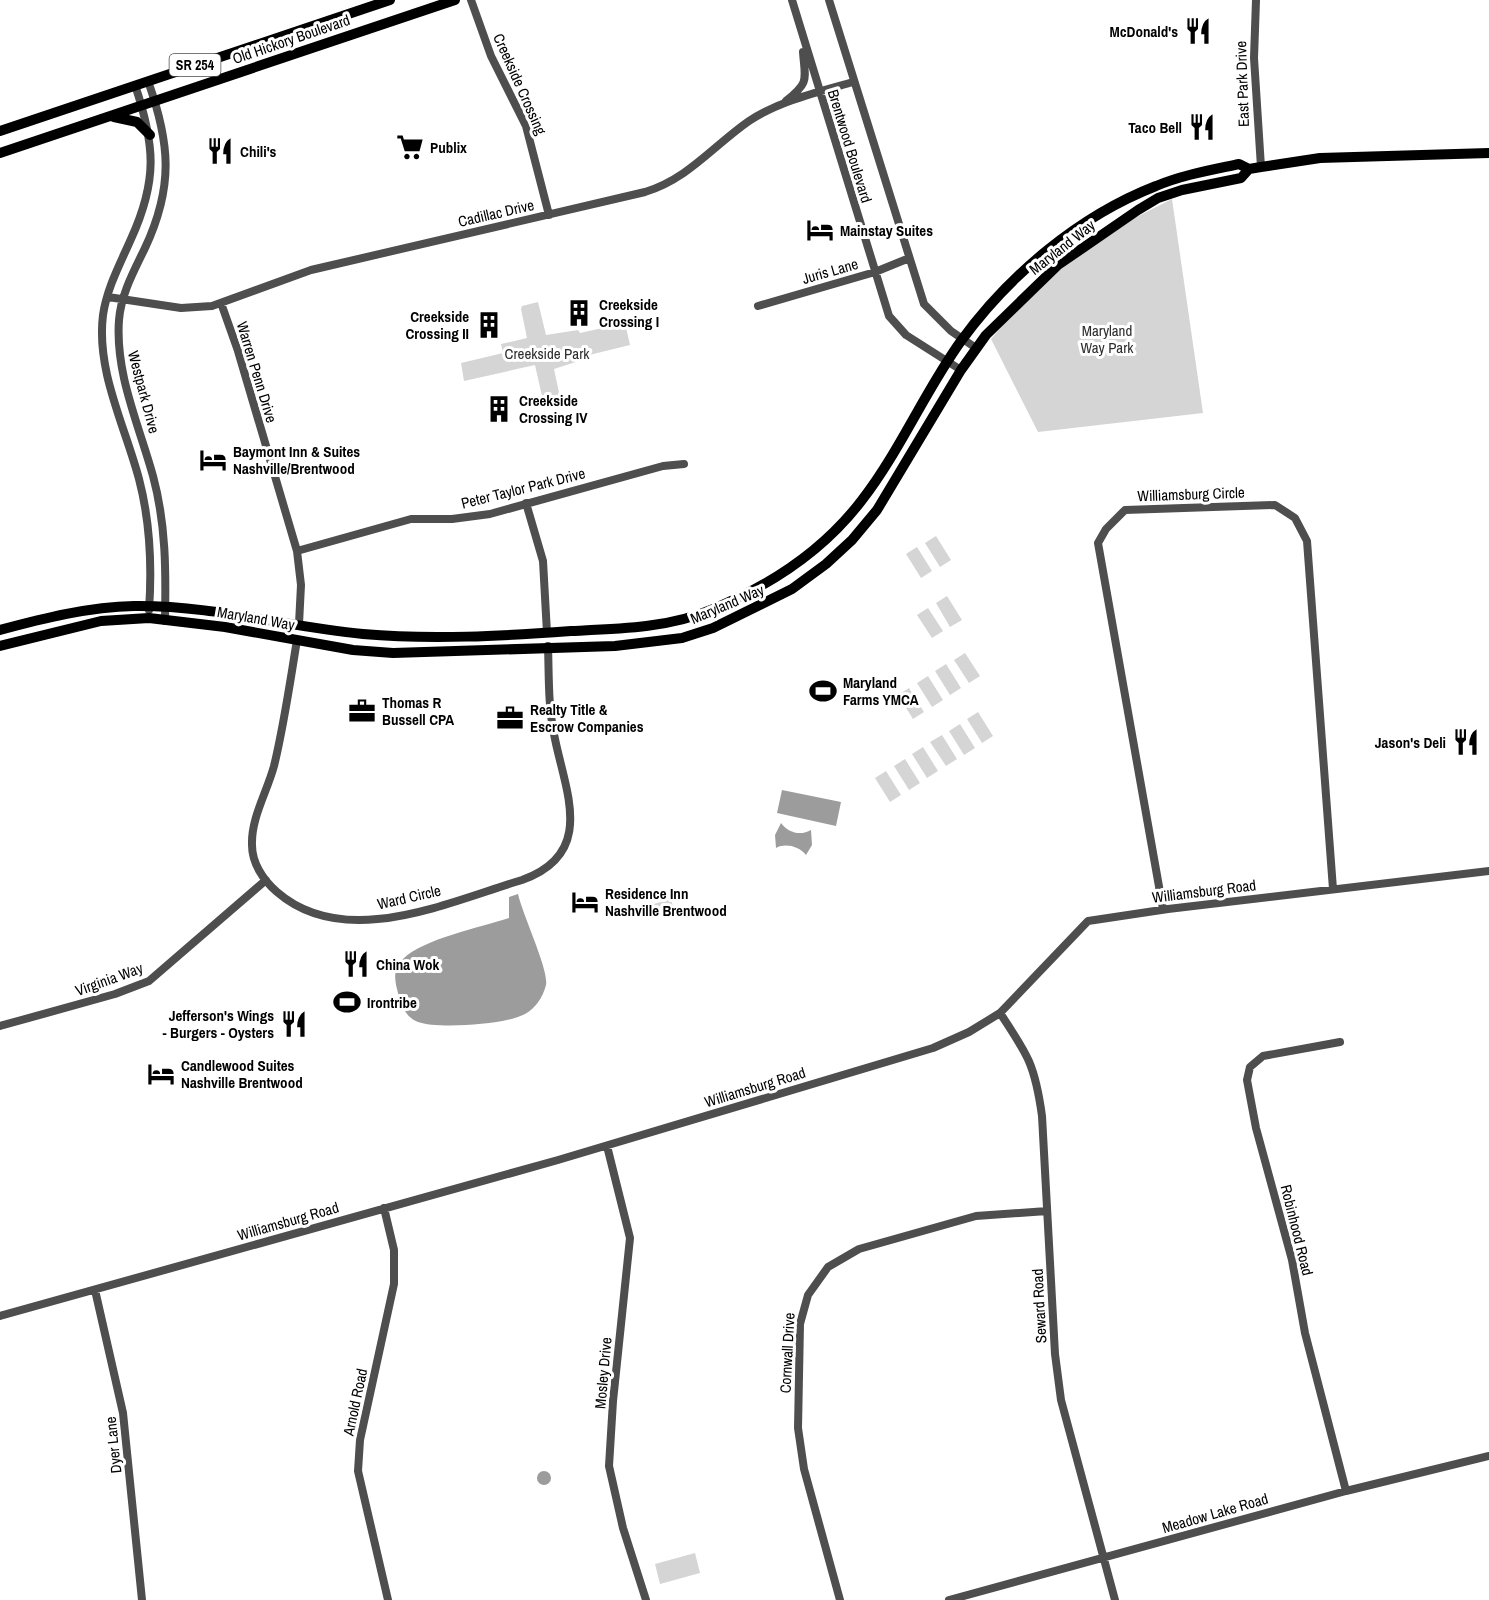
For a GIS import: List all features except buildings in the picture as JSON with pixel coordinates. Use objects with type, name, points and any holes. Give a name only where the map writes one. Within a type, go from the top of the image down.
[{"type":"main road","name":"Old Hickory Boulevard","points":[[0,131],[390,0]]},
{"type":"main road","name":"Old Hickory Boulevard","points":[[0,153],[455,0]]},
{"type":"main road","points":[[108,117],[137,122],[150,135]]},
{"type":"main road","name":"Maryland Way","points":[[0,646],[101,621],[165,609],[217,612],[358,634],[402,637],[616,629],[678,620],[708,611],[759,588],[805,557],[845,520],[871,487],[947,361],[999,294],[1049,249],[1102,212],[1155,186],[1239,164],[1249,169],[1320,158],[1489,153]]},
{"type":"main road","name":"Maryland Way","points":[[0,630],[44,618],[99,609],[149,612],[165,621],[225,627],[353,650],[393,653],[548,646],[615,646],[682,639],[727,623],[773,600],[805,580],[852,540],[885,497],[961,369],[976,348],[1011,309],[1058,265],[1158,198],[1182,190],[1241,178],[1249,169]]},
{"type":"main road","points":[[1102,212],[1112,227]]},
{"type":"main road","points":[[871,487],[885,497]]},
{"type":"main road","points":[[822,542],[834,557]]},
{"type":"main road","points":[[678,620],[682,639]]},
{"type":"main road","points":[[297,640],[299,624]]},
{"type":"main road","points":[[547,633],[548,646]]},
{"type":"street","name":"Creekside Crossing","points":[[471,0],[491,56],[526,126],[549,215]]},
{"type":"street","name":"Brentwood Boulevard","points":[[792,0],[889,316],[906,335],[961,369]]},
{"type":"street","name":"Brentwood Boulevard","points":[[829,0],[907,259],[924,304],[976,348]]},
{"type":"street","name":"East Park Drive","points":[[1256,0],[1254,58],[1261,167]]},
{"type":"street","points":[[780,106],[800,90],[806,80],[804,42]]},
{"type":"street","name":"Westpark Drive","points":[[148,81],[166,145],[167,176],[162,204],[122,300],[118,348],[162,516],[166,570],[165,621]]},
{"type":"street","name":"Cadillac Drive","points":[[108,297],[190,309],[221,303],[311,270],[629,196],[670,183],[747,123],[780,106],[853,82]]},
{"type":"street","name":"Westpark Drive","points":[[135,85],[150,135],[150,182],[145,205],[114,274],[103,315],[103,347],[111,388],[139,480],[146,518],[150,571],[149,612]]},
{"type":"street","name":"Juris Lane","points":[[758,306],[875,272],[907,259]]},
{"type":"street","name":"Warren Penn Drive","points":[[221,303],[238,351],[297,551],[301,585],[299,624]]},
{"type":"street","points":[[111,388],[126,384]]},
{"type":"street","name":"Peter Taylor Park Drive","points":[[297,551],[411,519],[452,519],[490,514],[672,464],[684,464]]},
{"type":"street","points":[[526,503],[543,561],[547,633]]},
{"type":"street","name":"Williamsburg Circle","points":[[1163,909],[1098,543],[1106,529],[1125,510],[1275,505],[1295,518],[1307,541],[1333,889]]},
{"type":"street","name":"Ward Circle","points":[[297,640],[274,764],[253,828],[253,855],[266,880],[286,898],[310,910],[336,917],[367,920],[401,915],[529,878],[548,866],[564,844],[570,827],[572,810],[553,730],[548,646]]},
{"type":"street","name":"Williamsburg Road","points":[[0,1316],[607,1146],[933,1048],[969,1032],[1000,1013],[1088,921],[1163,909],[1489,871]]},
{"type":"street","name":"Virginia Way","points":[[0,1026],[115,994],[149,981],[266,880]]},
{"type":"street","name":"Seward Road","points":[[1000,1013],[1029,1056],[1037,1078],[1042,1116],[1055,1354],[1061,1400],[1115,1600]]},
{"type":"street","name":"Robinhood Road","points":[[1340,1042],[1263,1056],[1250,1067],[1247,1080],[1257,1128],[1292,1260],[1305,1333],[1346,1491]]},
{"type":"street","name":"Mosley Drive","points":[[607,1146],[630,1238],[613,1401],[609,1466],[623,1528],[646,1600]]},
{"type":"street","name":"Arnold Road","points":[[384,1208],[394,1250],[394,1284],[360,1440],[358,1471],[388,1600]]},
{"type":"street","name":"Cornwall Drive","points":[[840,1600],[804,1469],[799,1438],[800,1324],[808,1295],[828,1268],[858,1250],[967,1218],[1005,1212],[1047,1211]]},
{"type":"street","name":"Dyer Lane","points":[[95,1290],[123,1413],[142,1600]]},
{"type":"street","name":"Meadow Lake Road","points":[[949,1600],[1103,1560],[1346,1491],[1489,1456]]},
{"type":"green space","name":"Maryland Way Park","points":[[1172,199],[1203,413],[1038,432],[991,339],[1037,284],[1099,236]]},
{"type":"green space","name":"Creekside Park","points":[[538,302],[546,335],[578,330],[580,333],[625,323],[630,345],[585,356],[585,359],[554,369],[561,402],[544,405],[535,365],[464,381],[461,363],[503,353],[501,344],[527,338],[521,309],[522,306]]},
{"type":"green space","points":[[936,536],[951,560],[940,567],[925,543]]},
{"type":"green space","points":[[917,547],[932,571],[921,578],[906,554]]},
{"type":"green space","points":[[947,596],[962,620],[950,627],[936,603]]},
{"type":"green space","points":[[928,608],[943,631],[932,638],[917,615]]},
{"type":"green space","points":[[965,653],[980,676],[969,683],[954,660]]},
{"type":"green space","points":[[946,664],[961,688],[950,695],[935,671]]},
{"type":"green space","points":[[928,676],[943,700],[932,707],[917,683]]},
{"type":"green space","points":[[909,688],[924,712],[913,719],[898,695]]},
{"type":"green space","points":[[978,712],[993,736],[982,743],[967,719]]},
{"type":"green space","points":[[960,724],[975,748],[964,755],[949,731]]},
{"type":"green space","points":[[942,735],[957,759],[946,766],[930,742]]},
{"type":"green space","points":[[923,747],[938,771],[927,778],[912,754]]},
{"type":"green space","points":[[905,759],[920,783],[909,790],[894,766]]},
{"type":"green space","points":[[886,771],[901,795],[890,802],[875,778]]},
{"type":"green space","points":[[671,899],[673,907],[653,913],[650,905]]},
{"type":"green space","points":[[695,1553],[700,1573],[660,1584],[655,1564]]},
{"type":"shaded area","points":[[782,790],[841,802],[836,826],[777,813]]},
{"type":"shaded area","points":[[781,823],[787,829],[795,832],[803,833],[811,830],[812,845],[806,855],[800,849],[792,846],[776,848],[775,835]]},
{"type":"shaded area","points":[[518,894],[546,978],[545,989],[535,1006],[529,1012],[515,1018],[471,1025],[427,1024],[413,1020],[401,1003],[395,981],[396,969],[400,962],[424,945],[509,918],[509,897]]},
{"type":"shaded area","points":[[544,1471],[549,1473],[551,1478],[549,1483],[544,1485],[539,1483],[537,1478],[539,1473]]},
{"type":"place","name":"McDonald's","points":[[1198,31]]},
{"type":"place","name":"Taco Bell","points":[[1202,127]]},
{"type":"place","name":"Publix","points":[[410,147]]},
{"type":"place","name":"Chili's","points":[[220,151]]},
{"type":"place","name":"Mainstay Suites","points":[[820,230]]},
{"type":"place","name":"Creekside Crossing I","points":[[579,313]]},
{"type":"place","name":"Creekside Crossing II","points":[[489,325]]},
{"type":"place","name":"Creekside Crossing IV","points":[[499,409]]},
{"type":"place","name":"Baymont Inn & Suites Nashville/Brentwood","points":[[213,460]]},
{"type":"place","name":"Maryland Farms YMCA","points":[[823,691]]},
{"type":"place","name":"Thomas R Bussell CPA","points":[[362,711]]},
{"type":"place","name":"Realty Title & Escrow Companies","points":[[510,718]]},
{"type":"place","name":"Jason's Deli","points":[[1466,742]]},
{"type":"place","name":"Residence Inn Nashville Brentwood","points":[[585,902]]},
{"type":"place","name":"China Wok","points":[[356,964]]},
{"type":"place","name":"Irontribe","points":[[347,1002]]},
{"type":"place","name":"Jefferson's Wings - Burgers - Oysters","points":[[294,1024]]},
{"type":"place","name":"Candlewood Suites Nashville Brentwood","points":[[161,1074]]}]
